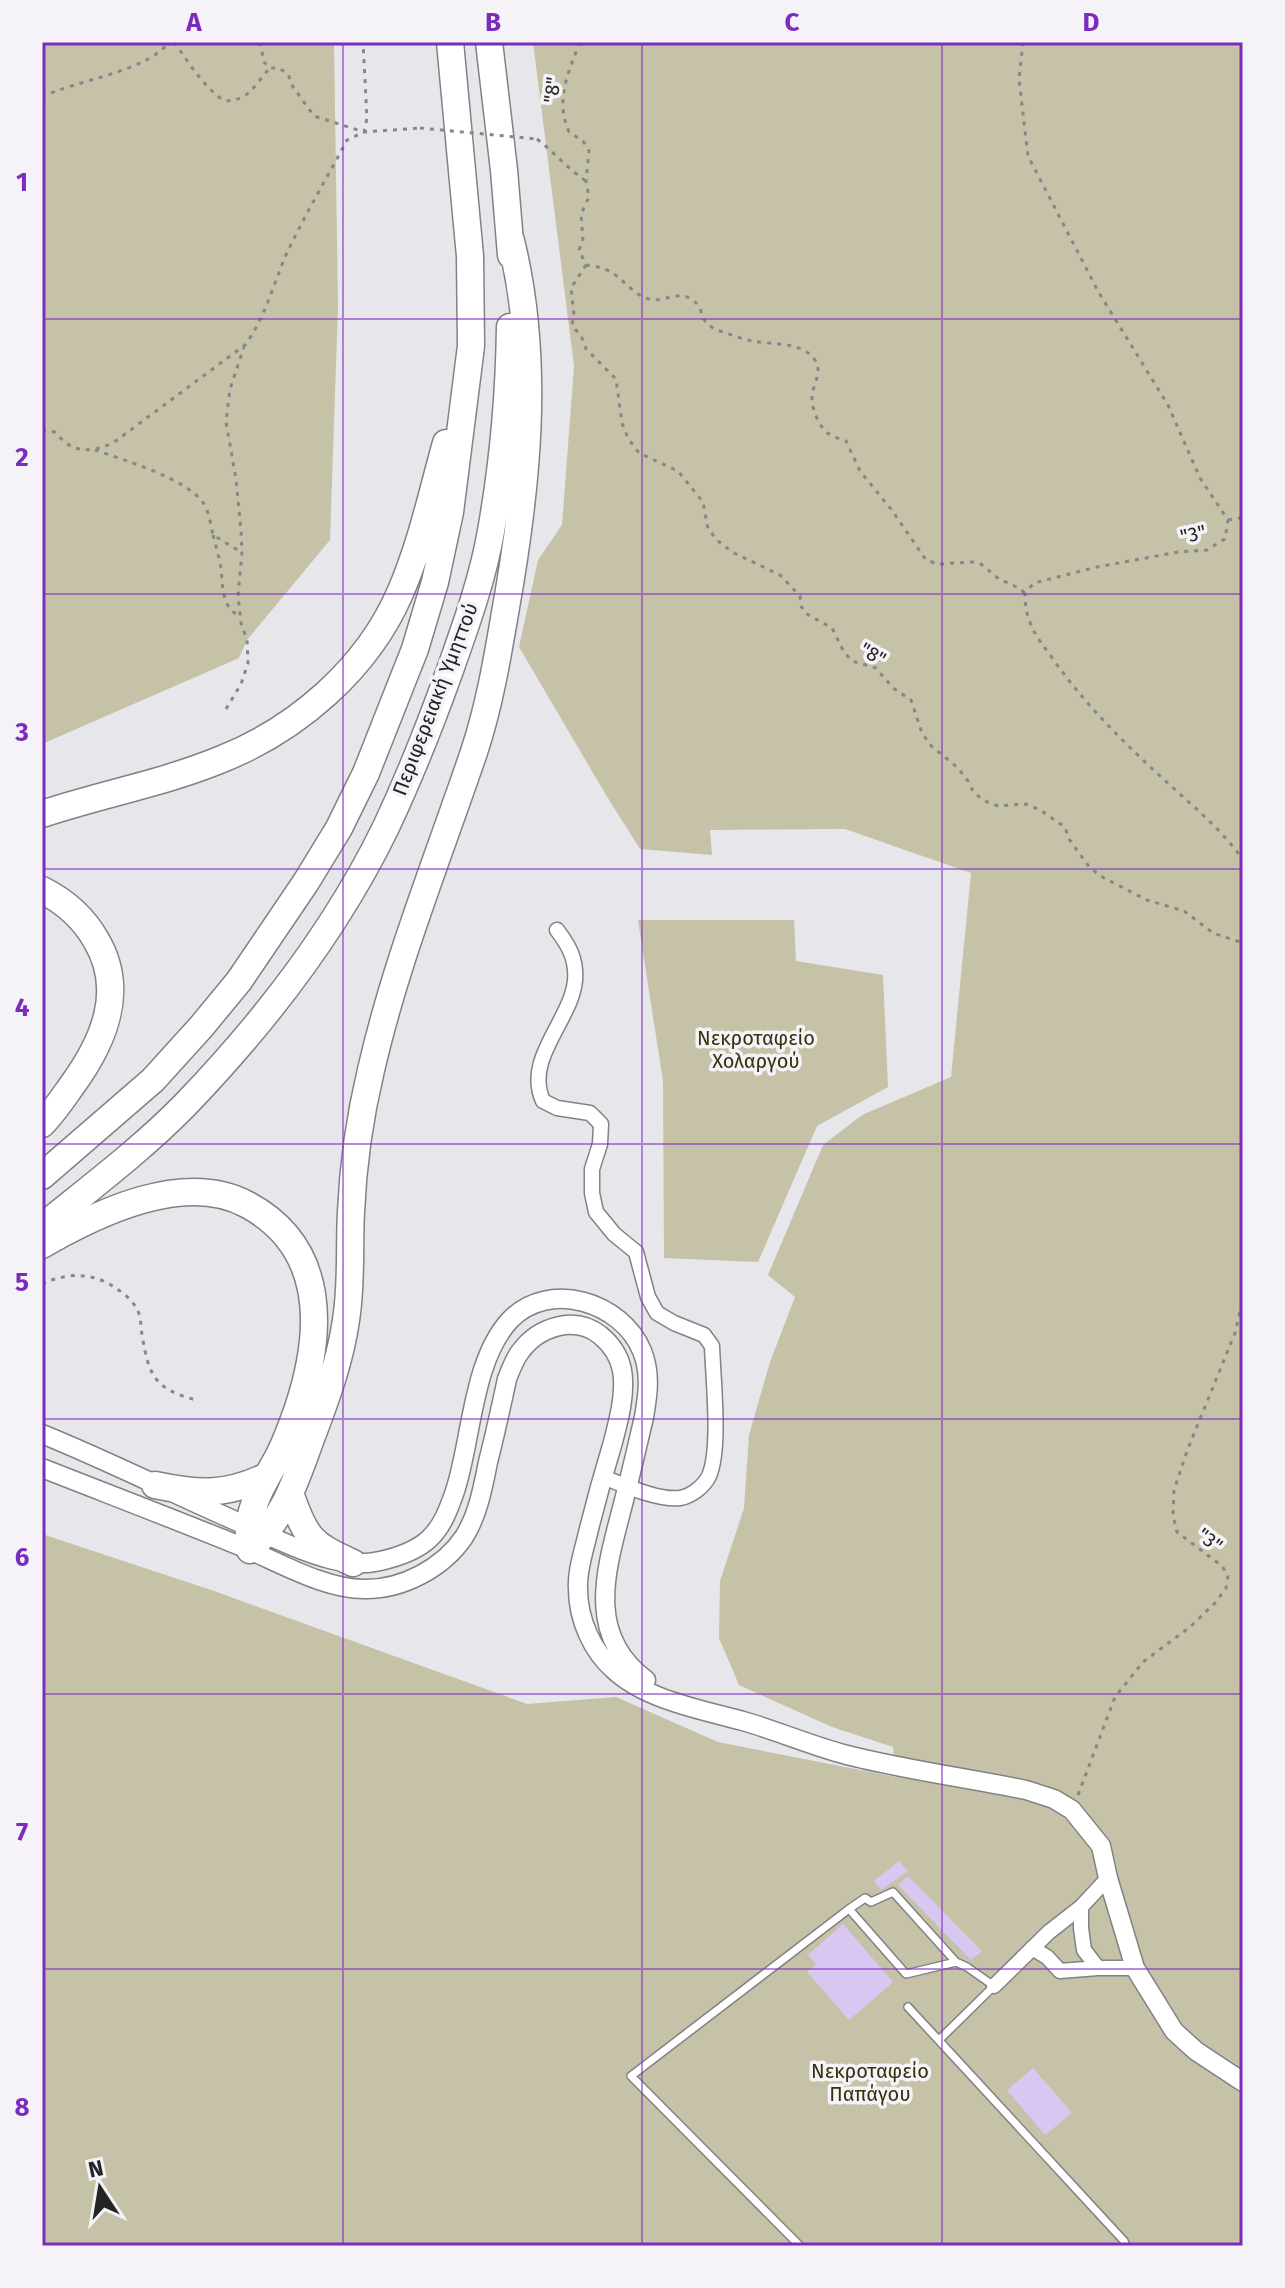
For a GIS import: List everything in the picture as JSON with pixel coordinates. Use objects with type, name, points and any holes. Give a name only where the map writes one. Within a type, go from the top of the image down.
[{"type":"highway","name":"Περιφερειακή Υμηττού","points":[[42,1176],[153,1080],[239,981],[339,828],[366,773],[415,649],[435,582],[452,498],[471,346],[470,256],[450,42]]},
{"type":"highway","name":"Περιφερειακή Υμηττού","points":[[42,1227],[182,1107],[277,999],[355,884],[386,827],[434,715],[477,588],[491,533],[504,442],[511,241],[489,42]]},
{"type":"highway","points":[[255,1537],[291,1496],[337,1362],[346,1320],[350,1276],[353,1171],[370,1072],[388,999],[474,750],[493,682],[517,547],[527,444],[528,365],[521,282],[511,241]]},
{"type":"highway","points":[[42,814],[224,759],[300,716],[356,662],[399,596],[415,555],[471,346]]},
{"type":"highway","points":[[42,890],[67,904],[86,922],[103,952],[110,975],[110,1004],[102,1032],[86,1065],[42,1124]]},
{"type":"highway","points":[[42,1245],[126,1204],[187,1192],[217,1194],[245,1203],[271,1220],[290,1238],[303,1261],[313,1296],[313,1329],[308,1369],[298,1407],[254,1506],[255,1537]]},
{"type":"highway","points":[[155,1485],[218,1492],[242,1488],[265,1477]]},
{"type":"highway","points":[[291,1496],[312,1541],[353,1563]]},
{"type":"street","points":[[557,930],[570,947],[575,987],[538,1071],[537,1088],[543,1101],[557,1108],[590,1113],[601,1124],[600,1144],[592,1169],[596,1212],[614,1234],[636,1252],[648,1297],[657,1313],[704,1335],[712,1346],[715,1451],[709,1476],[700,1489],[683,1498],[665,1497],[603,1477]]},
{"type":"street","points":[[42,1468],[325,1558],[353,1563],[399,1557],[420,1546],[438,1529],[449,1509],[483,1371],[501,1331],[513,1316],[532,1305],[554,1299],[576,1299],[595,1305],[615,1316],[631,1332],[647,1370],[648,1392],[605,1580],[605,1609],[610,1631],[620,1655],[633,1670],[651,1683],[748,1723]]},
{"type":"street","points":[[42,1434],[155,1485],[255,1537],[320,1580],[347,1588],[389,1587],[435,1566],[465,1536],[474,1517],[513,1364],[521,1350],[548,1329],[562,1325],[593,1330],[616,1352],[622,1370],[623,1394],[580,1567],[578,1589],[580,1608],[591,1641],[615,1672],[675,1702],[847,1755],[1026,1790],[1054,1799],[1072,1810],[1101,1846],[1135,1968],[1174,2031],[1196,2051],[1243,2082]]},
{"type":"street","points":[[994,1986],[1049,1932],[1081,1907],[1108,1878]]},
{"type":"street","points":[[1081,1907],[1084,1950],[1098,1968]]},
{"type":"street","points":[[1032,1948],[1047,1957],[1060,1971],[1135,1968]]},
{"type":"lane","points":[[800,2246],[631,2076],[849,1909],[865,1898],[871,1902],[893,1892],[956,1962],[994,1986],[940,2039]]},
{"type":"lane","points":[[849,1909],[906,1974],[956,1962]]},
{"type":"lane","points":[[908,2007],[1126,2246]]},
{"type":"path","points":[[42,97],[146,60],[171,42],[196,75],[224,101],[239,100],[248,94],[270,68]]},
{"type":"path","points":[[260,42],[264,62],[270,68],[279,68],[288,74],[293,87],[314,116],[364,132]]},
{"type":"path","points":[[363,42],[367,118],[364,132]]},
{"type":"path","name":"\"8\"","points":[[580,42],[562,90],[562,109],[569,132],[583,141],[589,151],[586,181]]},
{"type":"path","name":"\"3\"","points":[[1023,42],[1020,91],[1032,167],[1099,293],[1168,405],[1200,478],[1228,520],[1225,539],[1207,550],[1178,552],[1043,580],[1034,583],[1025,593]]},
{"type":"path","points":[[95,450],[113,443],[245,345],[258,328],[291,245],[347,140],[364,132],[420,128],[537,139],[564,160],[575,176],[586,181],[589,197],[581,214],[583,241],[579,250],[586,265],[612,272],[649,299],[684,296],[693,299],[702,319],[716,330],[750,340],[790,345],[806,352],[816,361],[819,370],[812,395],[822,427],[829,435],[846,441],[860,471],[926,560],[938,564],[981,564],[999,579],[1021,589],[1025,593],[1030,628],[1070,685],[1125,742],[1227,837],[1243,860]]},
{"type":"path","name":"\"8\"","points":[[586,265],[571,288],[572,325],[586,349],[616,379],[622,423],[628,438],[639,453],[678,471],[703,502],[708,529],[718,541],[732,552],[780,575],[800,596],[805,613],[832,628],[852,661],[876,668],[893,688],[911,700],[929,744],[958,768],[974,793],[998,806],[1016,803],[1040,810],[1065,827],[1069,839],[1090,868],[1104,878],[1147,900],[1184,911],[1213,933],[1243,943]]},
{"type":"path","points":[[226,709],[241,684],[248,663],[247,640],[238,596],[242,552],[236,479],[226,422],[230,389],[245,345]]},
{"type":"path","points":[[42,430],[55,432],[64,443],[81,450],[95,450],[191,490],[205,505],[220,565],[223,595],[231,612],[240,617]]},
{"type":"path","points":[[1228,520],[1243,520]]},
{"type":"path","points":[[213,535],[242,552]]},
{"type":"path","points":[[42,1284],[69,1276],[89,1275],[104,1280],[126,1295],[138,1311],[149,1367],[160,1384],[173,1394],[196,1400]]},
{"type":"path","name":"\"3\"","points":[[1072,1810],[1115,1697],[1143,1662],[1190,1627],[1226,1588],[1228,1576],[1222,1566],[1177,1532],[1173,1515],[1174,1490],[1235,1333],[1243,1298]]},
{"type":"green space","points":[[42,42],[334,42],[338,307],[330,540],[247,640],[239,658],[42,744]]},
{"type":"green space","name":"Νεκροταφείο Παπάγου","points":[[533,42],[1243,42],[1243,2246],[42,2246],[42,1534],[214,1591],[527,1704],[616,1697],[718,1742],[896,1777],[893,1747],[832,1727],[739,1685],[719,1638],[720,1581],[744,1508],[749,1435],[770,1362],[795,1297],[768,1275],[823,1145],[862,1115],[951,1077],[971,873],[845,829],[710,830],[712,855],[640,849],[519,647],[538,560],[562,525],[574,366]]},
{"type":"green space","name":"Νεκροταφείο Χολαργού","points":[[638,920],[794,920],[796,961],[883,975],[888,1087],[817,1126],[758,1262],[664,1258],[663,1081]]},
{"type":"building","points":[[899,1861],[908,1871],[881,1890],[874,1881]]},
{"type":"building","points":[[908,1876],[982,1951],[971,1960],[898,1885]]},
{"type":"building","points":[[843,1924],[893,1982],[849,2020],[807,1972],[816,1964],[808,1955]]},
{"type":"building","points":[[1033,2068],[1072,2113],[1045,2135],[1007,2090]]}]
